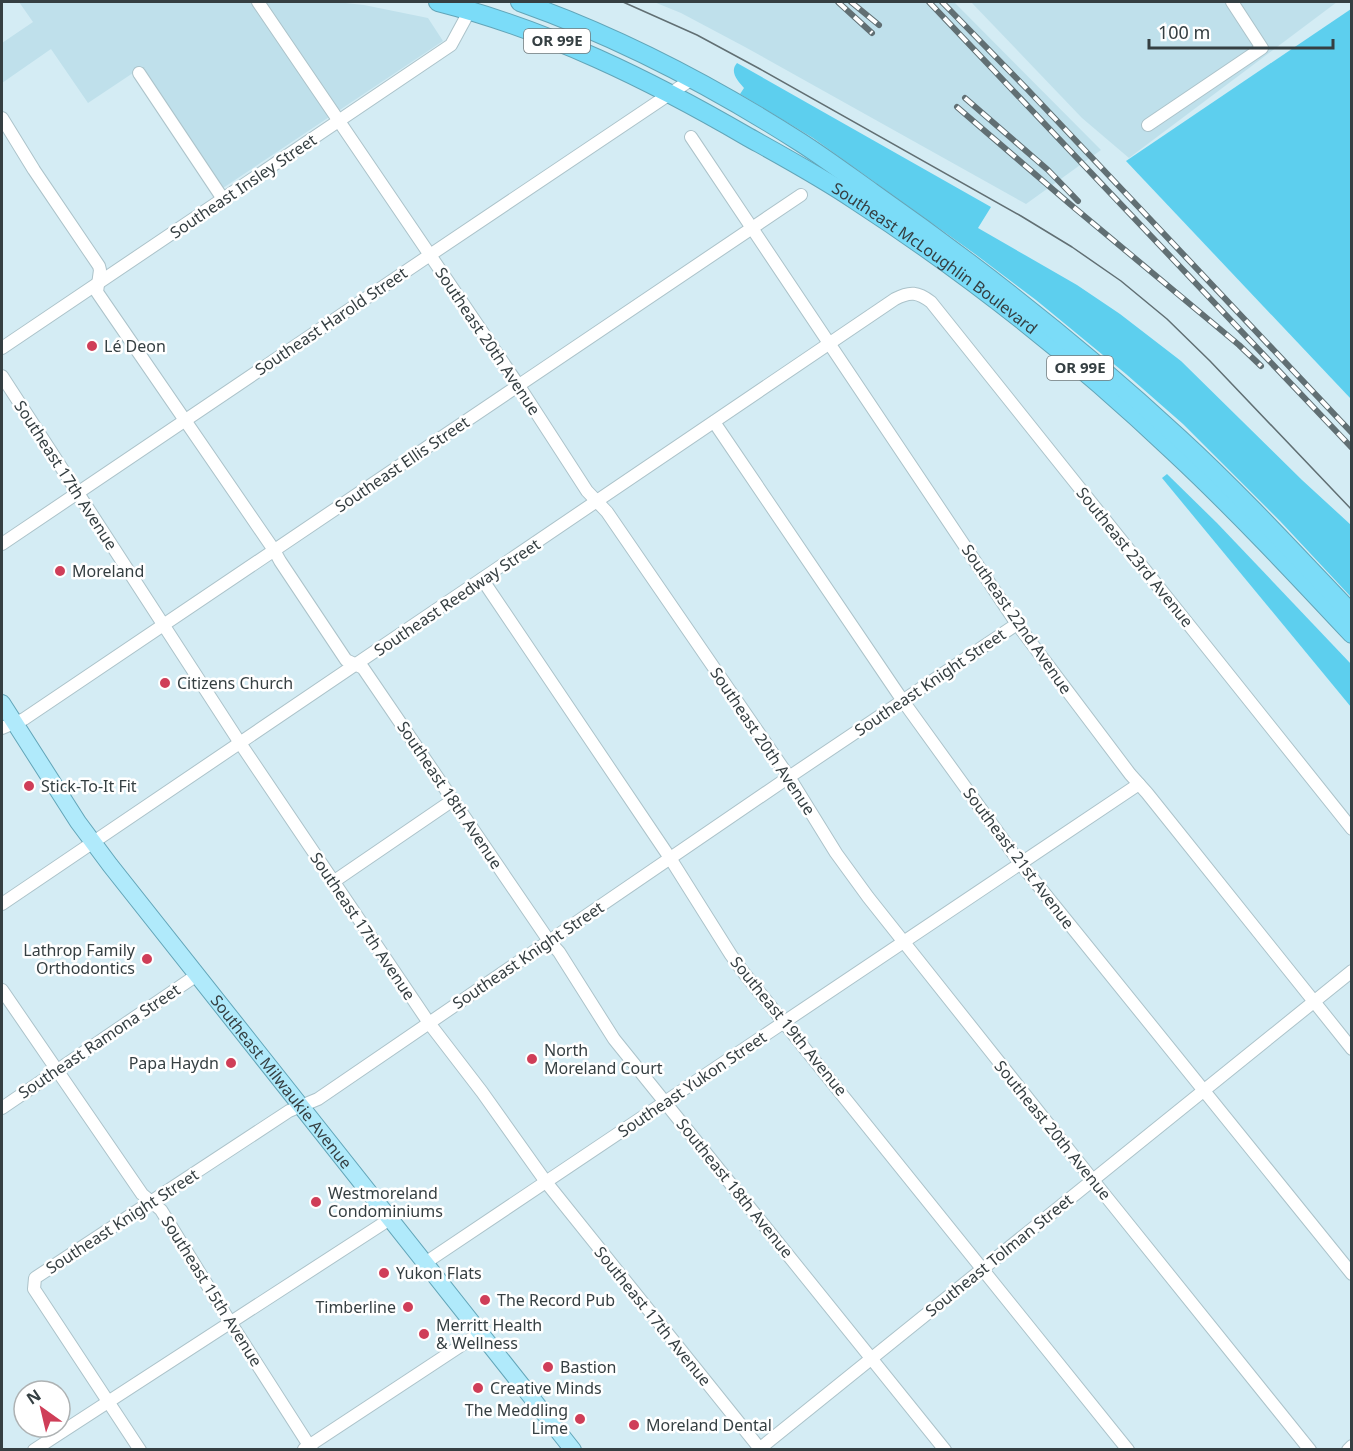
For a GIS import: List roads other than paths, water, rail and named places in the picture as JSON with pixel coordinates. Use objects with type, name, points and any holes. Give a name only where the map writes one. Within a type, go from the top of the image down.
[{"type":"highway","name":"Southeast McLoughlin Boulevard","points":[[438,2],[470,10],[537,33],[626,72],[698,108],[853,198],[896,227],[959,272],[1094,380],[1175,453],[1352,634]]},
{"type":"highway","name":"Southeast McLoughlin Boulevard","points":[[520,2],[550,12],[626,45],[719,94],[801,142],[958,254],[1039,317],[1181,440],[1238,495],[1352,614]]},
{"type":"main road","name":"Southeast Milwaukie Avenue","points":[[2,704],[8,725],[92,842],[573,1449]]},
{"type":"street","name":"Southeast 20th Avenue","points":[[258,2],[519,386],[587,491],[607,512],[789,777],[836,853],[903,942],[1310,1449]]},
{"type":"street","points":[[1148,126],[1262,48],[1232,2]]},
{"type":"street","name":"Southeast Insley Street","points":[[2,348],[451,45],[470,10]]},
{"type":"street","points":[[139,73],[224,199]]},
{"type":"street","name":"Southeast Harold Street","points":[[2,544],[692,79]]},
{"type":"street","name":"Southeast 18th Avenue","points":[[2,118],[99,266],[97,292],[274,550],[346,660],[363,668],[549,941],[559,952],[614,1039],[945,1449]]},
{"type":"street","name":"Southeast 22nd Avenue","points":[[691,137],[1017,624],[1139,784],[1352,1049]]},
{"type":"street","name":"Southeast Ellis Street","points":[[8,725],[24,719],[801,195]]},
{"type":"street","name":"Southeast Reedway Street","points":[[2,904],[895,299],[914,293]]},
{"type":"street","name":"Southeast 23rd Avenue","points":[[914,293],[921,294],[931,302],[1352,829]]},
{"type":"street","name":"Southeast 17th Avenue","points":[[2,376],[240,743],[429,1023],[546,1182],[760,1449]]},
{"type":"street","name":"Southeast 21st Avenue","points":[[714,422],[903,701],[1020,863],[1352,1274]]},
{"type":"street","name":"Southeast 19th Avenue","points":[[482,579],[670,858],[731,955],[1128,1449]]},
{"type":"street","name":"Southeast Knight Street","points":[[108,1402],[34,1288],[34,1278],[289,1111],[318,1099],[1017,624]]},
{"type":"street","name":"Southeast Yukon Street","points":[[425,1263],[1139,784]]},
{"type":"street","points":[[333,882],[453,800]]},
{"type":"street","name":"Southeast Tolman Street","points":[[760,1449],[1352,971]]},
{"type":"street","name":"Southeast Ramona Street","points":[[2,1108],[197,975]]},
{"type":"street","name":"Southeast 15th Avenue","points":[[2,990],[142,1194],[161,1210],[308,1448]]},
{"type":"street","points":[[34,1449],[390,1219]]},
{"type":"street","points":[[308,1448],[480,1333]]},
{"type":"street","points":[[108,1402],[140,1449]]},
{"type":"street","points":[[1348,1449],[1352,1446]]},
{"type":"tram line","points":[[623,2],[697,35],[760,69],[1021,216],[1072,247],[1121,281],[1167,319],[1210,361],[1352,510]]},
{"type":"railway","points":[[838,2],[872,33]]},
{"type":"railway","points":[[851,2],[879,25]]},
{"type":"railway","points":[[929,2],[1352,448]]},
{"type":"railway","points":[[942,2],[1352,433]]},
{"type":"railway","points":[[965,98],[1048,170],[1078,201]]},
{"type":"railway","points":[[957,107],[1261,366]]},
{"type":"place","name":"Lé Deon","points":[[92,346]]},
{"type":"place","name":"Moreland","points":[[60,571]]},
{"type":"place","name":"Citizens Church","points":[[165,683]]},
{"type":"place","name":"Stick-To-It Fit","points":[[29,786]]},
{"type":"place","name":"Lathrop Family Orthodontics","points":[[147,959]]},
{"type":"place","name":"North Moreland Court","points":[[532,1059]]},
{"type":"place","name":"Papa Haydn","points":[[231,1063]]},
{"type":"place","name":"Westmoreland Condominiums","points":[[316,1202]]},
{"type":"place","name":"Yukon Flats","points":[[384,1273]]},
{"type":"place","name":"The Record Pub","points":[[485,1300]]},
{"type":"place","name":"Timberline","points":[[408,1307]]},
{"type":"place","name":"Merritt Health & Wellness","points":[[424,1334]]},
{"type":"place","name":"Bastion","points":[[548,1367]]},
{"type":"place","name":"Creative Minds","points":[[478,1388]]},
{"type":"place","name":"The Meddling Lime","points":[[580,1419]]},
{"type":"place","name":"Moreland Dental","points":[[634,1425]]}]
